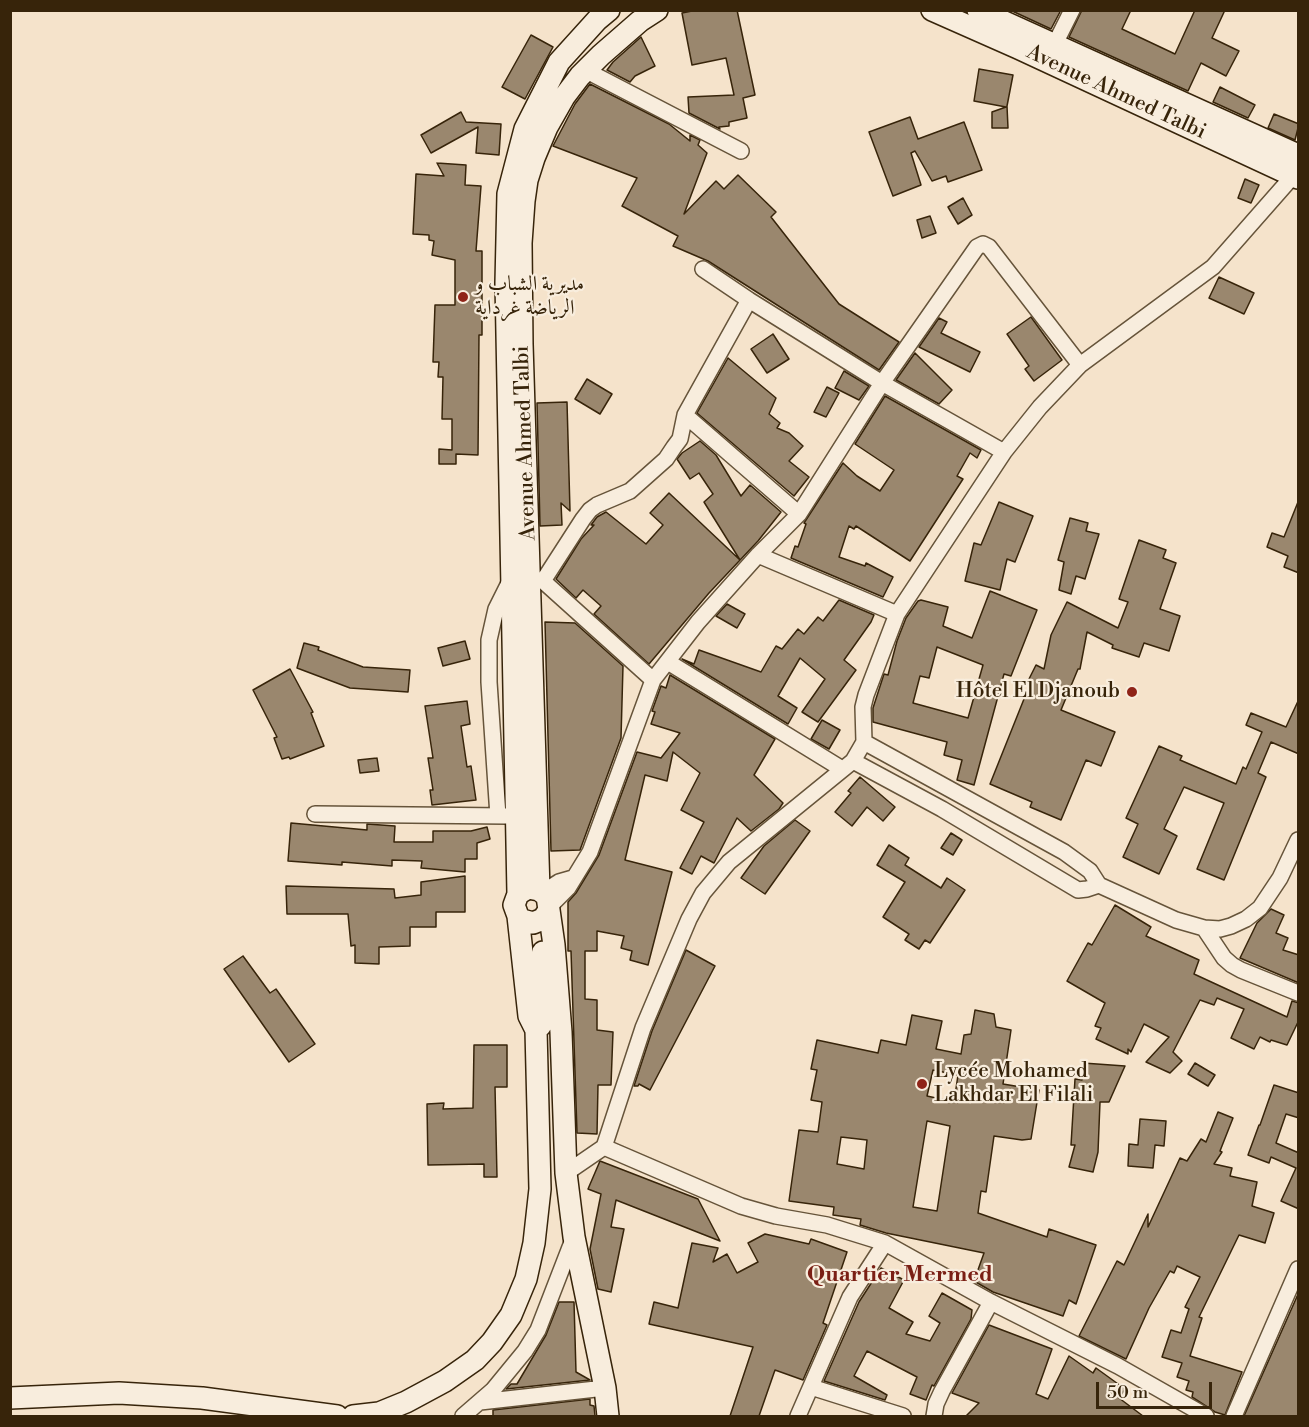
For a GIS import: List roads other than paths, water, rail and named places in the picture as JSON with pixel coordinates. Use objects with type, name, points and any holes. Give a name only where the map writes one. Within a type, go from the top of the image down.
[{"type":"main road","points":[[353,1416],[380,1413],[445,1381],[475,1360],[492,1342],[511,1315],[526,1279],[534,1243],[540,1189],[536,1030],[529,1016],[518,916],[514,905],[518,894],[508,816],[528,579],[506,283],[508,194],[525,129],[559,62],[609,10]]},
{"type":"main road","name":"Avenue Ahmed Talbi","points":[[545,904],[528,579],[522,344],[521,243],[524,201],[532,164],[547,128],[564,97],[585,70],[640,21],[657,10]]},
{"type":"main road","points":[[978,10],[1299,155]]},
{"type":"main road","name":"Avenue Ahmed Talbi","points":[[947,13],[1029,53],[1297,174]]},
{"type":"main road","points":[[518,894],[528,888],[545,904],[554,945],[561,1032],[566,1173],[574,1237],[605,1388],[608,1416]]},
{"type":"main road","points":[[518,916],[527,923],[533,923],[545,904]]},
{"type":"main road","points":[[536,1030],[541,1025],[545,904]]},
{"type":"main road","points":[[10,1398],[119,1393],[202,1398],[337,1416]]},
{"type":"street","points":[[1055,44],[1072,10]]},
{"type":"street","points":[[585,70],[741,151]]},
{"type":"street","points":[[566,1173],[604,1147],[643,1028],[689,918],[703,893],[729,862],[848,765],[864,742],[865,701],[897,614],[1004,452],[1040,407],[1080,365],[1213,267],[1297,174]]},
{"type":"street","points":[[545,904],[565,892],[590,852],[653,680],[698,622],[758,555],[799,514],[882,383],[977,247],[983,244],[992,251],[1080,365]]},
{"type":"street","points":[[703,269],[882,383],[1004,452]]},
{"type":"street","points":[[653,680],[528,579],[590,510],[630,491],[666,459],[680,439],[685,415],[749,300]]},
{"type":"street","points":[[685,415],[799,514]]},
{"type":"street","points":[[758,555],[897,614]]},
{"type":"street","points":[[668,662],[848,765],[942,809],[1078,890],[1099,885]]},
{"type":"street","points":[[864,742],[1064,852],[1090,871],[1099,885],[1176,920],[1204,928],[1220,929],[1231,926],[1246,919],[1260,908],[1280,878],[1299,840]]},
{"type":"street","points":[[315,814],[508,816]]},
{"type":"street","points":[[1204,928],[1224,958],[1232,965],[1299,993]]},
{"type":"street","points":[[604,1147],[741,1206],[776,1216],[827,1225],[885,1244],[1118,1366],[1206,1416]]},
{"type":"street","points":[[463,1416],[480,1402],[513,1367],[538,1330],[574,1237]]},
{"type":"street","points":[[798,1416],[850,1298],[885,1244]]},
{"type":"street","points":[[1234,1416],[1299,1269]]},
{"type":"street","points":[[934,1416],[942,1390],[992,1302]]},
{"type":"street","points":[[811,1387],[903,1416]]},
{"type":"street","points":[[480,1402],[605,1388]]},
{"type":"place","name":"مديرية الشباب و الرياضة غرداية","points":[[463,297]]},
{"type":"place","name":"Hôtel El Djanoub","points":[[1132,692]]},
{"type":"place","name":"Lycée Mohamed Lakhdar El Filali","points":[[922,1084]]},
{"type":"district","name":"Quartier Mermed","points":[[900,1276]]}]
